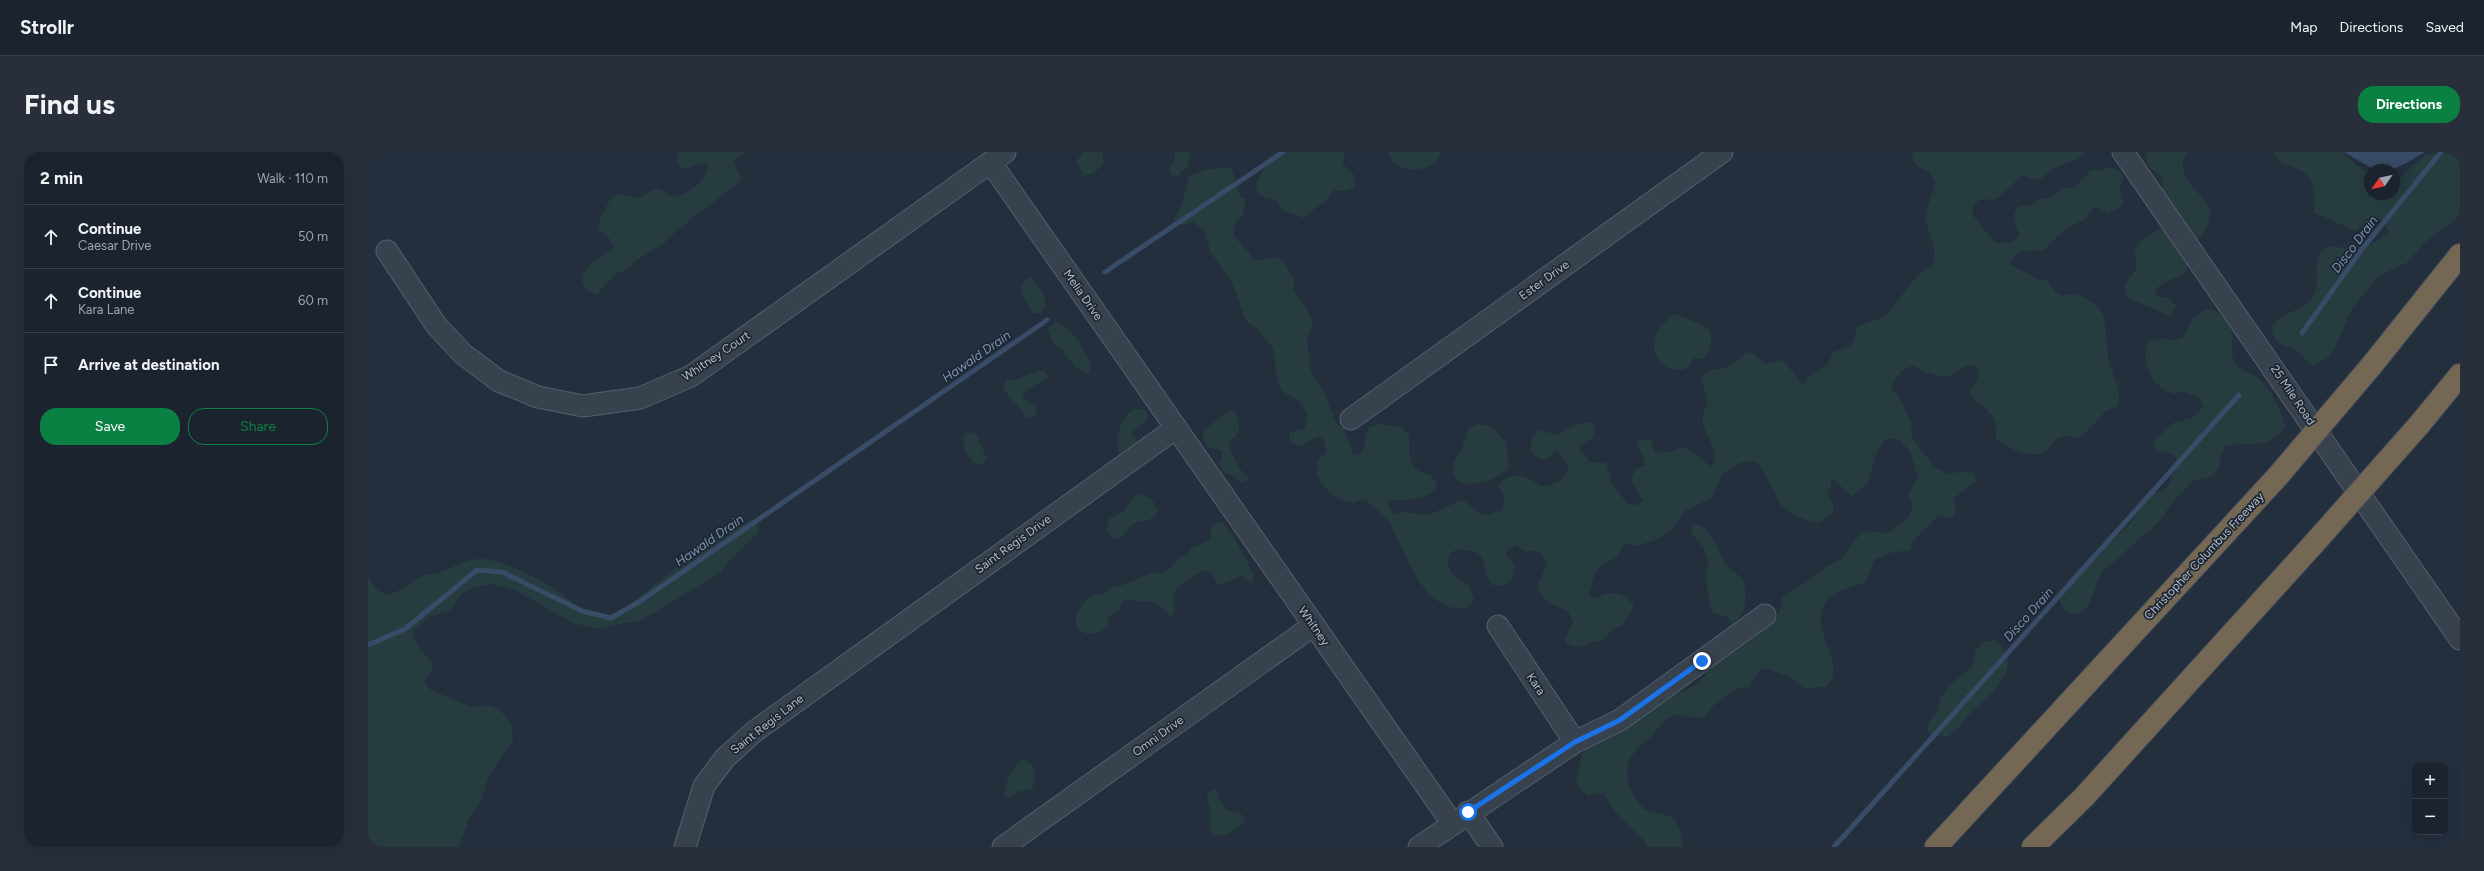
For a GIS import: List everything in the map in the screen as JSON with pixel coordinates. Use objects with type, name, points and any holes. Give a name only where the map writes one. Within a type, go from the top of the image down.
[{"type":"highway","name":"Christopher Columbus Freeway","points":[[1936,847],[2278,476],[2372,365],[2460,255]]},
{"type":"highway","points":[[2033,847],[2084,797],[2318,539],[2419,425],[2460,375]]},
{"type":"street","name":"Ester Drive","points":[[1358,414],[1722,152]]},
{"type":"street","name":"25 Mile Road","points":[[2124,152],[2460,639]]},
{"type":"street","name":"Whitney Court","points":[[387,251],[436,324],[463,354],[500,381],[538,397],[583,406],[640,398],[691,376],[998,157]]},
{"type":"street","name":"Melia Drive","points":[[998,157],[1176,428]]},
{"type":"street","name":"Whitney","points":[[1176,428],[1314,625],[1460,818],[1492,847]]},
{"type":"street","name":"Saint Regis Drive","points":[[851,661],[1176,428]]},
{"type":"street","points":[[1418,847],[1575,742],[1620,720],[1765,615]]},
{"type":"street","name":"Omni Drive","points":[[1003,847],[1314,625]]},
{"type":"street","name":"Kara","points":[[1498,626],[1575,742]]},
{"type":"street","name":"Saint Regis Lane","points":[[685,847],[704,786],[725,758],[755,731],[851,661]]},
{"type":"green space","points":[[677,152],[746,152],[737,157],[734,161],[734,164],[741,175],[740,181],[676,231],[663,244],[638,259],[626,270],[615,274],[597,294],[588,292],[582,281],[586,269],[594,261],[614,247],[610,239],[598,230],[601,217],[611,198],[621,194],[638,198],[657,188],[673,197],[678,196],[691,190],[706,174],[708,168],[707,163],[702,163],[683,169],[680,167]]},
{"type":"green space","points":[[1083,152],[1102,152],[1104,164],[1092,174],[1084,175],[1076,162]]},
{"type":"green space","points":[[1174,152],[1190,152],[1188,166],[1177,176],[1171,174],[1169,168],[1175,159]]},
{"type":"green space","points":[[1280,152],[1346,152],[1344,154],[1343,164],[1355,176],[1354,188],[1345,191],[1333,190],[1327,201],[1314,209],[1304,218],[1283,211],[1277,200],[1265,198],[1258,193],[1256,187],[1261,173]]},
{"type":"green space","points":[[1387,152],[1442,152],[1435,162],[1430,165],[1424,168],[1411,170],[1397,165]]},
{"type":"green space","points":[[1911,152],[2085,152],[2077,159],[2052,169],[2040,179],[2033,179],[2023,175],[1996,199],[1979,200],[1973,206],[1972,212],[1974,217],[1995,243],[2012,241],[2019,235],[2014,216],[2016,209],[2019,206],[2031,206],[2038,199],[2052,197],[2066,187],[2074,188],[2091,170],[2096,169],[2099,171],[2108,167],[2120,171],[2124,179],[2119,187],[2123,203],[2120,208],[2107,214],[2098,207],[2094,207],[2084,220],[2069,227],[2043,250],[2020,252],[2011,260],[2010,264],[2037,279],[2047,280],[2057,294],[2063,296],[2071,294],[2081,296],[2097,305],[2104,316],[2109,363],[2118,387],[2119,400],[2117,406],[2105,412],[2084,434],[2077,438],[2068,436],[2058,438],[2042,454],[2030,454],[2012,449],[1996,439],[1996,424],[1993,416],[1974,399],[1969,391],[1977,381],[1979,372],[1974,366],[1965,367],[1949,376],[1939,376],[1923,371],[1914,366],[1906,368],[1899,374],[1894,381],[1892,389],[1898,395],[1911,421],[1912,437],[1933,466],[1949,474],[1958,472],[1974,473],[1977,481],[1954,498],[1956,512],[1951,518],[1939,516],[1913,541],[1910,550],[1890,553],[1874,560],[1866,582],[1837,592],[1824,605],[1821,616],[1822,628],[1833,665],[1833,677],[1826,687],[1804,688],[1786,675],[1764,668],[1758,672],[1749,686],[1735,690],[1714,705],[1705,717],[1700,718],[1674,715],[1661,724],[1649,739],[1638,748],[1628,764],[1627,772],[1630,787],[1638,802],[1644,809],[1665,815],[1674,820],[1680,832],[1684,847],[1646,847],[1644,840],[1614,810],[1604,794],[1599,793],[1588,796],[1579,788],[1576,780],[1584,747],[1618,734],[1628,728],[1653,705],[1697,684],[1708,671],[1711,662],[1739,648],[1755,637],[1776,617],[1781,609],[1782,598],[1787,593],[1809,581],[1825,567],[1841,559],[1860,534],[1866,531],[1882,533],[1890,532],[1908,518],[1913,506],[1908,495],[1918,478],[1911,453],[1899,439],[1888,438],[1877,451],[1868,483],[1851,497],[1837,482],[1831,479],[1831,488],[1827,492],[1834,507],[1833,513],[1820,523],[1793,515],[1785,509],[1757,463],[1748,462],[1737,464],[1732,467],[1721,477],[1712,498],[1685,511],[1671,531],[1655,540],[1636,546],[1625,543],[1618,556],[1596,570],[1589,593],[1591,597],[1595,599],[1611,593],[1621,595],[1626,597],[1634,606],[1622,626],[1614,629],[1601,641],[1592,641],[1579,648],[1568,644],[1565,640],[1573,622],[1568,611],[1548,602],[1537,589],[1547,563],[1540,551],[1525,551],[1515,545],[1506,552],[1506,555],[1515,565],[1512,579],[1502,586],[1492,585],[1489,581],[1483,559],[1476,552],[1458,549],[1450,553],[1448,559],[1449,569],[1458,580],[1468,585],[1474,600],[1467,607],[1453,607],[1440,602],[1429,593],[1410,566],[1391,525],[1378,510],[1365,501],[1361,500],[1354,503],[1349,503],[1343,501],[1323,485],[1318,476],[1317,461],[1327,452],[1323,439],[1318,436],[1299,446],[1292,444],[1289,440],[1290,432],[1305,428],[1307,416],[1300,402],[1282,391],[1278,384],[1273,348],[1256,328],[1246,321],[1232,282],[1211,253],[1204,230],[1193,222],[1180,224],[1173,220],[1182,205],[1189,176],[1207,169],[1230,168],[1232,171],[1241,197],[1246,198],[1243,215],[1235,222],[1234,236],[1256,261],[1276,257],[1283,260],[1288,268],[1294,280],[1294,291],[1308,310],[1313,322],[1307,339],[1311,371],[1325,395],[1336,423],[1344,428],[1353,454],[1358,456],[1361,453],[1366,434],[1371,426],[1380,424],[1402,427],[1409,436],[1409,453],[1414,468],[1430,475],[1437,486],[1428,495],[1422,497],[1409,500],[1390,500],[1387,502],[1389,508],[1395,514],[1406,512],[1429,515],[1461,500],[1467,503],[1478,513],[1486,515],[1502,509],[1505,499],[1498,486],[1509,477],[1514,475],[1525,477],[1541,486],[1551,485],[1564,478],[1568,469],[1568,464],[1557,451],[1553,451],[1551,457],[1542,460],[1532,453],[1532,436],[1540,430],[1557,435],[1575,425],[1589,422],[1594,425],[1594,437],[1583,443],[1579,448],[1590,462],[1606,463],[1612,483],[1628,505],[1637,505],[1643,501],[1631,480],[1635,469],[1645,465],[1644,459],[1636,443],[1638,440],[1651,439],[1654,451],[1663,453],[1686,447],[1710,466],[1713,465],[1715,459],[1714,451],[1703,420],[1703,412],[1708,405],[1701,377],[1708,371],[1727,367],[1748,352],[1753,353],[1765,364],[1783,360],[1802,384],[1805,383],[1810,375],[1828,364],[1833,352],[1847,348],[1853,344],[1856,328],[1887,314],[1915,278],[1933,263],[1935,255],[1927,226],[1926,216],[1935,182],[1929,172],[1915,164]]},
{"type":"green space","points":[[2148,152],[2187,152],[2183,161],[2183,170],[2192,186],[2209,207],[2210,214],[2205,230],[2190,253],[2185,273],[2165,282],[2155,291],[2157,296],[2169,298],[2176,306],[2171,315],[2163,314],[2151,307],[2134,301],[2126,294],[2125,289],[2126,283],[2130,276],[2137,268],[2134,251],[2139,243],[2166,224],[2161,197],[2163,180],[2160,175],[2150,168],[2146,162],[2145,157]]},
{"type":"green space","points":[[2272,152],[2343,152],[2364,169],[2364,200],[2400,200],[2400,177],[2427,154],[2460,152],[2460,210],[2457,218],[2424,243],[2408,262],[2379,276],[2352,308],[2334,350],[2326,359],[2314,365],[2307,362],[2300,353],[2279,343],[2272,328],[2281,318],[2299,309],[2310,301],[2314,295],[2317,283],[2318,258],[2325,248],[2330,246],[2352,248],[2363,246],[2375,242],[2389,232],[2385,223],[2378,218],[2373,218],[2355,231],[2314,212],[2314,189],[2310,179],[2306,174],[2276,158]]},
{"type":"green space","points":[[1029,277],[1037,284],[1045,299],[1044,309],[1041,313],[1033,313],[1021,294],[1022,284]]},
{"type":"green space","points":[[2205,309],[2217,312],[2229,324],[2233,336],[2233,358],[2236,364],[2243,370],[2256,377],[2271,393],[2281,413],[2285,426],[2279,434],[2266,442],[2258,444],[2225,446],[2219,461],[2219,468],[2212,476],[2191,482],[2169,507],[2159,522],[2102,572],[2091,600],[2083,612],[2077,614],[2068,612],[2063,608],[2059,599],[2064,587],[2073,575],[2129,525],[2137,514],[2146,495],[2164,491],[2170,482],[2177,459],[2174,455],[2156,451],[2154,442],[2173,423],[2192,418],[2204,406],[2201,400],[2191,394],[2181,392],[2173,394],[2159,386],[2150,374],[2147,367],[2145,352],[2146,345],[2155,339],[2173,340],[2183,338],[2191,321]]},
{"type":"green space","points":[[1677,314],[1708,328],[1711,335],[1710,349],[1706,356],[1703,359],[1694,358],[1689,367],[1678,370],[1668,368],[1661,362],[1656,354],[1654,344],[1657,333],[1664,323]]},
{"type":"green space","points":[[1056,321],[1073,334],[1085,352],[1091,366],[1088,375],[1075,367],[1062,350],[1053,343],[1048,328]]},
{"type":"green space","points":[[1038,371],[1044,371],[1048,378],[1026,391],[1024,394],[1023,398],[1037,408],[1035,417],[1027,418],[1018,406],[1009,398],[1003,386],[1007,379],[1015,380]]},
{"type":"green space","points":[[1134,409],[1146,411],[1148,417],[1144,423],[1131,433],[1139,443],[1122,460],[1119,454],[1117,440],[1124,419]]},
{"type":"green space","points":[[1232,409],[1238,416],[1239,432],[1231,440],[1229,446],[1239,468],[1249,478],[1243,483],[1232,475],[1222,472],[1219,464],[1222,457],[1222,451],[1207,446],[1203,438],[1204,430]]},
{"type":"green space","points":[[1479,424],[1491,426],[1507,443],[1508,469],[1485,482],[1471,484],[1458,481],[1453,471],[1454,462],[1463,446],[1469,427]]},
{"type":"green space","points":[[968,432],[976,434],[987,459],[982,463],[977,464],[973,462],[966,452],[963,440],[964,435]]},
{"type":"green space","points":[[1139,494],[1151,498],[1158,511],[1156,515],[1150,519],[1133,524],[1123,536],[1118,539],[1114,539],[1107,532],[1107,525],[1110,518],[1124,511],[1131,499]]},
{"type":"green space","points":[[754,520],[758,523],[759,532],[732,558],[721,572],[642,620],[596,629],[573,623],[517,591],[492,584],[475,587],[462,594],[452,608],[447,612],[431,616],[413,630],[413,635],[419,648],[432,663],[432,671],[425,679],[425,683],[431,690],[464,704],[475,707],[489,705],[497,709],[505,715],[512,725],[513,740],[489,775],[480,803],[470,816],[459,847],[368,847],[368,576],[375,587],[381,592],[388,594],[394,593],[424,575],[439,572],[469,560],[490,560],[520,570],[555,589],[588,612],[599,616],[605,616],[623,610],[728,527]]},
{"type":"green space","points":[[1216,522],[1222,522],[1236,541],[1254,576],[1252,581],[1247,581],[1242,576],[1218,585],[1212,574],[1205,570],[1187,580],[1176,591],[1173,598],[1175,610],[1172,615],[1169,615],[1154,602],[1125,600],[1121,604],[1120,609],[1108,617],[1109,624],[1102,630],[1094,634],[1086,633],[1080,630],[1076,625],[1076,617],[1081,606],[1092,594],[1103,595],[1111,587],[1123,585],[1150,573],[1162,573],[1168,570],[1178,558],[1187,554],[1192,548],[1209,541],[1211,536],[1211,527]]},
{"type":"green space","points":[[1696,524],[1702,526],[1714,540],[1727,566],[1743,579],[1745,592],[1744,610],[1732,624],[1727,617],[1713,613],[1710,606],[1705,573],[1709,562],[1704,548],[1691,533],[1692,527]]},
{"type":"green space","points":[[1994,640],[2003,649],[2007,658],[2007,667],[1999,684],[1992,693],[1969,714],[1952,734],[1947,737],[1930,734],[1927,729],[1929,722],[1939,709],[1940,699],[1949,686],[1972,667],[1975,653],[1981,643]]},
{"type":"green space","points":[[1022,760],[1027,761],[1033,767],[1035,776],[1034,785],[1032,789],[1019,791],[1008,799],[1004,796],[1007,782],[1016,765]]},
{"type":"green space","points":[[1212,790],[1217,790],[1220,800],[1226,810],[1241,814],[1245,818],[1240,826],[1232,832],[1222,835],[1213,834],[1210,824],[1210,806],[1207,798],[1207,795]]},
{"type":"water","points":[[2344,152],[2425,152],[2400,166],[2400,164],[2365,164]]},
{"type":"waterway","name":"Hawald Drain","points":[[1105,272],[1283,152]]},
{"type":"waterway","name":"Disco Drain","points":[[2302,333],[2363,248],[2441,152]]},
{"type":"waterway","name":"Hawald Drain","points":[[368,645],[405,629],[477,570],[502,572],[582,611],[611,618],[639,602],[1047,320]]},
{"type":"waterway","name":"Disco Drain","points":[[1834,847],[2239,395]]},
{"type":"route","points":[[1468,812],[1575,742],[1620,720],[1702,661]]}]
